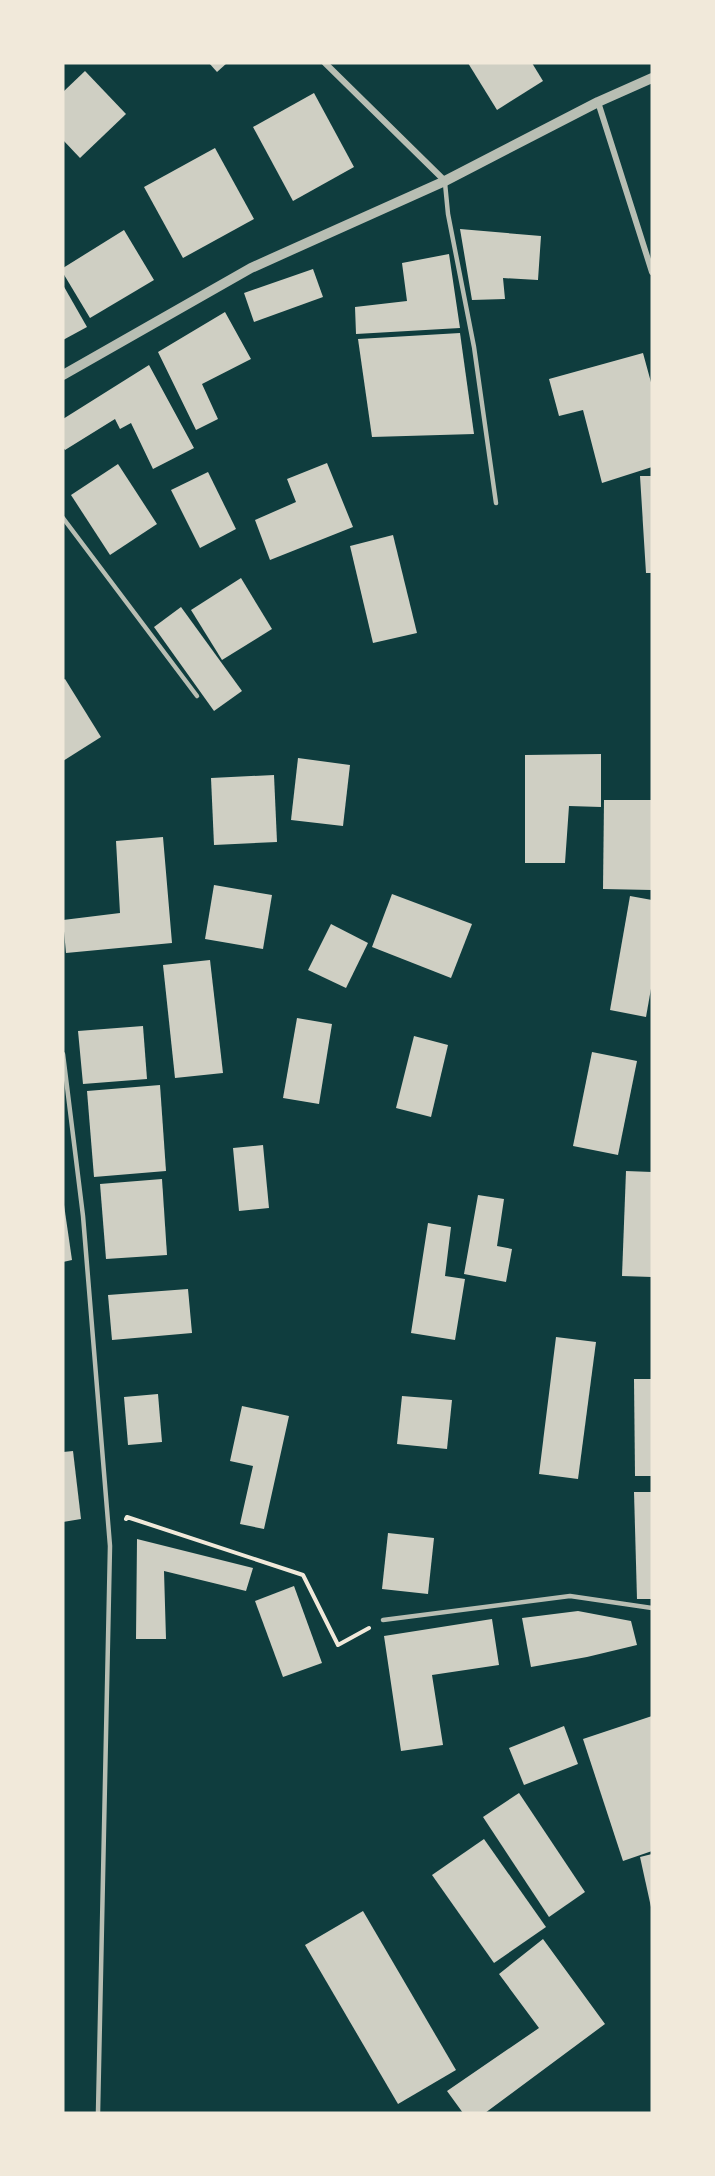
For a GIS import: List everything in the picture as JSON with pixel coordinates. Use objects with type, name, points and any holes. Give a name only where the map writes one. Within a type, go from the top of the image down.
[{"type":"street","points":[[325,63],[445,181]]},
{"type":"street","points":[[63,375],[251,268],[445,181],[598,102],[652,78]]},
{"type":"street","points":[[598,102],[652,272]]},
{"type":"lane","points":[[445,181],[448,214],[474,347],[496,503]]},
{"type":"lane","points":[[63,518],[197,696]]},
{"type":"lane","points":[[63,1054],[83,1216],[111,1546],[98,2113]]},
{"type":"lane","points":[[383,1620],[570,1596],[652,1608]]},
{"type":"path","points":[[111,1546],[127,1517],[303,1575],[338,1645],[383,1620]]},
{"type":"building","points":[[209,63],[227,63],[217,72]]},
{"type":"building","points":[[468,63],[532,63],[543,81],[497,110]]},
{"type":"building","points":[[85,71],[126,114],[80,158],[63,140],[63,92]]},
{"type":"building","points":[[314,93],[354,167],[293,201],[253,127]]},
{"type":"building","points":[[215,148],[254,219],[183,258],[144,187]]},
{"type":"building","points":[[460,229],[541,236],[538,280],[503,278],[505,299],[472,300]]},
{"type":"building","points":[[124,230],[154,280],[90,318],[63,273],[63,268]]},
{"type":"building","points":[[449,254],[460,328],[356,334],[355,307],[407,301],[402,263]]},
{"type":"building","points":[[313,269],[323,297],[254,322],[244,293]]},
{"type":"building","points":[[63,285],[87,327],[63,340]]},
{"type":"building","points":[[225,312],[251,359],[202,384],[218,419],[196,430],[158,352]]},
{"type":"building","points":[[460,333],[474,434],[372,437],[358,339]]},
{"type":"building","points":[[643,353],[652,386],[652,467],[602,483],[583,410],[559,416],[549,379]]},
{"type":"building","points":[[149,365],[194,448],[153,469],[131,423],[120,429],[115,419],[65,450],[63,447],[63,419]]},
{"type":"building","points":[[327,463],[353,527],[270,560],[255,520],[296,502],[287,479]]},
{"type":"building","points":[[118,464],[157,524],[110,555],[71,495]]},
{"type":"building","points":[[208,472],[236,529],[200,548],[171,490]]},
{"type":"building","points":[[640,476],[652,476],[652,573],[646,573]]},
{"type":"building","points":[[393,535],[417,633],[373,643],[350,546]]},
{"type":"building","points":[[241,578],[272,629],[222,660],[191,610]]},
{"type":"building","points":[[181,607],[242,691],[214,711],[154,627]]},
{"type":"building","points":[[65,679],[101,737],[63,761],[63,680]]},
{"type":"building","points":[[601,754],[601,807],[569,806],[565,863],[525,863],[525,755]]},
{"type":"building","points":[[298,758],[350,765],[343,826],[291,820]]},
{"type":"building","points":[[274,775],[277,842],[214,845],[211,778]]},
{"type":"building","points":[[604,800],[652,800],[652,890],[603,889]]},
{"type":"building","points":[[163,837],[172,943],[66,953],[63,920],[120,913],[116,841]]},
{"type":"building","points":[[214,885],[272,895],[263,949],[205,939]]},
{"type":"building","points":[[392,894],[472,924],[451,978],[372,947]]},
{"type":"building","points":[[630,896],[652,900],[652,983],[646,1017],[610,1010]]},
{"type":"building","points":[[331,924],[368,943],[346,988],[308,970]]},
{"type":"building","points":[[210,960],[223,1073],[175,1078],[163,965]]},
{"type":"building","points":[[297,1018],[332,1024],[319,1104],[283,1098]]},
{"type":"building","points":[[143,1026],[147,1079],[83,1084],[78,1031]]},
{"type":"building","points":[[414,1036],[448,1045],[431,1117],[396,1108]]},
{"type":"building","points":[[592,1052],[637,1061],[618,1155],[573,1146]]},
{"type":"building","points":[[160,1085],[166,1171],[94,1177],[87,1091]]},
{"type":"building","points":[[263,1145],[269,1208],[239,1211],[233,1148]]},
{"type":"building","points":[[626,1171],[652,1172],[652,1277],[622,1276]]},
{"type":"building","points":[[162,1179],[167,1255],[106,1259],[100,1184]]},
{"type":"building","points":[[478,1195],[504,1199],[497,1246],[512,1249],[506,1282],[464,1274]]},
{"type":"building","points":[[63,1198],[72,1260],[63,1262]]},
{"type":"building","points":[[428,1223],[451,1227],[445,1276],[465,1279],[455,1340],[411,1333]]},
{"type":"building","points":[[188,1289],[192,1333],[112,1340],[108,1295]]},
{"type":"building","points":[[556,1337],[596,1342],[578,1479],[539,1474]]},
{"type":"building","points":[[634,1379],[652,1379],[652,1476],[635,1476]]},
{"type":"building","points":[[158,1394],[162,1442],[128,1445],[124,1397]]},
{"type":"building","points":[[402,1396],[452,1400],[447,1449],[397,1444]]},
{"type":"building","points":[[242,1406],[289,1416],[264,1529],[240,1524],[253,1466],[230,1461]]},
{"type":"building","points":[[73,1451],[81,1519],[63,1522],[63,1452]]},
{"type":"building","points":[[634,1492],[652,1492],[652,1599],[637,1599]]},
{"type":"building","points":[[388,1533],[434,1538],[428,1594],[382,1589]]},
{"type":"building","points":[[137,1539],[253,1568],[246,1591],[164,1571],[166,1639],[136,1639]]},
{"type":"building","points":[[294,1586],[322,1663],[283,1677],[255,1601]]},
{"type":"building","points":[[578,1611],[631,1621],[637,1645],[531,1667],[522,1618]]},
{"type":"building","points":[[492,1619],[499,1665],[432,1675],[443,1745],[401,1751],[384,1636]]},
{"type":"building","points":[[652,1716],[652,1851],[623,1861],[583,1739]]},
{"type":"building","points":[[564,1726],[578,1764],[524,1785],[509,1748]]},
{"type":"building","points":[[519,1793],[585,1892],[549,1917],[483,1817]]},
{"type":"building","points":[[484,1839],[546,1927],[494,1963],[432,1875]]},
{"type":"building","points":[[652,1854],[652,1907],[651,1907],[640,1857]]},
{"type":"building","points":[[363,1911],[456,2070],[398,2104],[305,1945]]},
{"type":"building","points":[[543,1939],[605,2024],[485,2113],[463,2113],[447,2091],[539,2028],[499,1974]]}]
